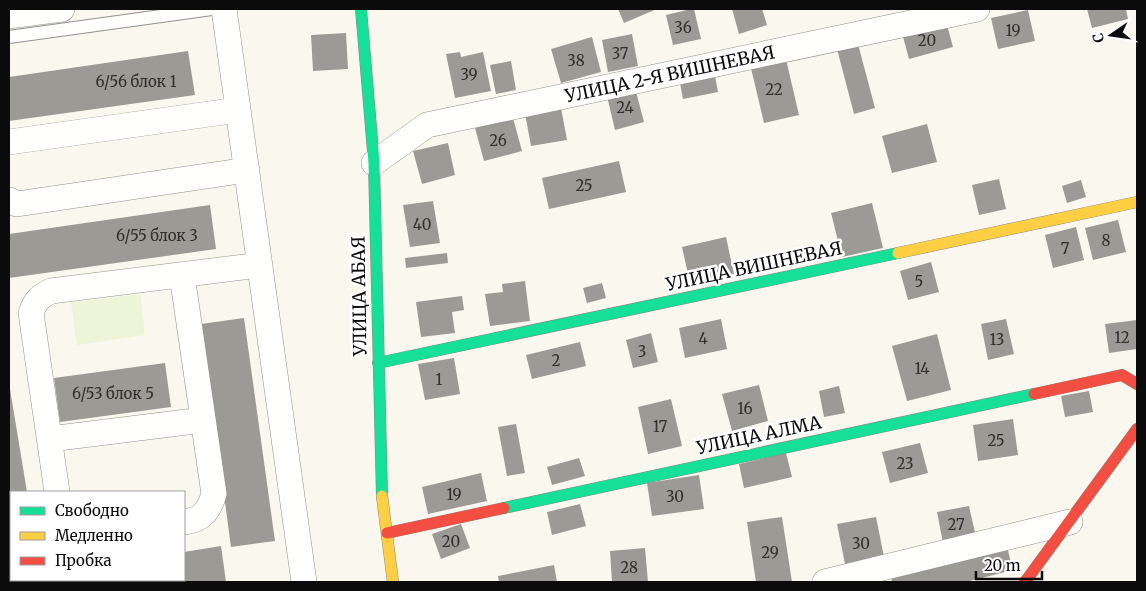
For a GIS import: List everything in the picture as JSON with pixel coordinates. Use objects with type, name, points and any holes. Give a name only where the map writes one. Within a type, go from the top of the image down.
[{"type":"street","points":[[9,16],[62,9]]},
{"type":"street","points":[[224,9],[304,582]]},
{"type":"street","name":"УЛИЦА АБАЯ","points":[[361,9],[374,163],[381,489],[393,582]]},
{"type":"street","name":"УЛИЦА 2-Я ВИШНЕВАЯ","points":[[374,163],[427,125],[977,9]]},
{"type":"street","points":[[9,142],[238,110]]},
{"type":"street","points":[[9,200],[17,204],[247,170]]},
{"type":"street","name":"УЛИЦА ВИШНЕВАЯ","points":[[378,363],[1137,202]]},
{"type":"street","points":[[57,491],[31,313],[34,304],[41,296],[51,291],[260,265]]},
{"type":"street","points":[[182,275],[214,494],[210,508],[203,515],[185,522]]},
{"type":"street","name":"УЛИЦА АЛМА","points":[[387,533],[1122,375],[1137,384]]},
{"type":"street","points":[[50,439],[204,420]]},
{"type":"street","points":[[1025,582],[1137,429]]},
{"type":"street","points":[[825,582],[1070,522]]},
{"type":"lane","points":[[9,37],[212,9]]},
{"type":"green space","points":[[140,294],[145,335],[77,345],[71,303]]},
{"type":"building","points":[[618,9],[657,9],[624,23]]},
{"type":"building","points":[[694,9],[701,39],[673,45],[666,15]]},
{"type":"building","points":[[732,9],[762,9],[767,25],[739,34]]},
{"type":"building","points":[[1087,9],[1126,9],[1128,19],[1092,28]]},
{"type":"building","points":[[1028,10],[1035,41],[998,49],[991,18]]},
{"type":"building","points":[[946,21],[953,47],[909,59],[902,33]]},
{"type":"building","points":[[346,33],[348,69],[313,71],[311,35]]},
{"type":"building","points":[[632,34],[638,66],[608,72],[602,40]]},
{"type":"building","points":[[592,37],[601,72],[561,83],[551,49]]},
{"type":"building","points":[[858,44],[875,108],[854,114],[837,49]]},
{"type":"building","points":[[188,51],[195,95],[9,121],[9,77]]},
{"type":"building","points":[[460,52],[461,57],[483,52],[491,91],[455,98],[446,54]]},
{"type":"building","points":[[785,55],[799,115],[764,123],[750,64]]},
{"type":"building","points":[[511,61],[516,90],[496,94],[490,65]]},
{"type":"building","points":[[714,70],[718,92],[683,99],[679,78]]},
{"type":"building","points":[[634,84],[644,122],[615,130],[606,92]]},
{"type":"building","points":[[560,102],[567,140],[531,146],[524,108]]},
{"type":"building","points":[[513,118],[522,151],[484,161],[475,128]]},
{"type":"building","points":[[927,124],[937,162],[892,173],[882,136]]},
{"type":"building","points":[[448,143],[455,175],[422,184],[413,151]]},
{"type":"building","points":[[619,161],[626,192],[549,209],[542,178]]},
{"type":"building","points":[[999,179],[1006,209],[979,215],[972,185]]},
{"type":"building","points":[[1081,180],[1086,197],[1067,203],[1062,186]]},
{"type":"building","points":[[433,201],[440,243],[410,247],[403,205]]},
{"type":"building","points":[[872,203],[883,248],[842,257],[831,213]]},
{"type":"building","points":[[210,205],[216,249],[9,278],[9,234]]},
{"type":"building","points":[[1118,220],[1126,252],[1093,260],[1085,228]]},
{"type":"building","points":[[1076,227],[1084,260],[1053,268],[1045,235]]},
{"type":"building","points":[[726,237],[734,274],[690,283],[682,247]]},
{"type":"building","points":[[447,253],[448,263],[406,268],[405,258]]},
{"type":"building","points":[[931,262],[939,292],[908,300],[900,271]]},
{"type":"building","points":[[525,281],[530,321],[490,326],[485,294],[503,292],[502,284]]},
{"type":"building","points":[[602,283],[606,298],[587,303],[583,288]]},
{"type":"building","points":[[462,296],[464,310],[452,312],[455,333],[421,337],[416,302]]},
{"type":"building","points":[[244,318],[275,541],[231,547],[201,324]]},
{"type":"building","points":[[721,319],[727,349],[685,358],[679,328]]},
{"type":"building","points":[[1006,319],[1014,354],[988,360],[981,324]]},
{"type":"building","points":[[1137,320],[1137,349],[1109,353],[1105,324]]},
{"type":"building","points":[[651,333],[658,362],[633,368],[626,340]]},
{"type":"building","points":[[937,334],[951,390],[907,401],[892,346]]},
{"type":"building","points":[[580,342],[586,366],[532,379],[526,355]]},
{"type":"building","points":[[454,358],[460,394],[425,400],[418,364]]},
{"type":"building","points":[[165,363],[171,407],[60,422],[54,378]]},
{"type":"building","points":[[9,383],[27,491],[10,491],[9,537]]},
{"type":"building","points":[[759,385],[768,421],[732,431],[722,394]]},
{"type":"building","points":[[839,386],[845,413],[824,417],[819,391]]},
{"type":"building","points":[[1089,391],[1093,412],[1065,417],[1061,396]]},
{"type":"building","points":[[671,399],[682,446],[648,454],[638,407]]},
{"type":"building","points":[[1013,419],[1018,455],[978,461],[973,425]]},
{"type":"building","points":[[516,424],[525,473],[507,476],[498,427]]},
{"type":"building","points":[[920,443],[928,473],[890,483],[882,452]]},
{"type":"building","points":[[786,453],[792,477],[744,488],[739,464]]},
{"type":"building","points":[[579,458],[585,476],[552,485],[547,467]]},
{"type":"building","points":[[481,473],[487,501],[428,514],[422,487]]},
{"type":"building","points":[[699,475],[704,509],[652,516],[647,483]]},
{"type":"building","points":[[580,504],[586,526],[552,535],[547,512]]},
{"type":"building","points":[[969,506],[976,537],[943,543],[937,512]]},
{"type":"building","points":[[782,517],[792,582],[756,582],[747,522]]},
{"type":"building","points":[[876,517],[885,562],[846,569],[837,524]]},
{"type":"building","points":[[461,524],[470,548],[441,559],[432,534]]},
{"type":"building","points":[[1006,543],[1013,570],[966,582],[892,582],[890,573]]},
{"type":"building","points":[[221,546],[226,582],[9,582],[10,576],[10,581],[185,581],[185,552]]},
{"type":"building","points":[[645,548],[648,582],[612,582],[610,551]]},
{"type":"building","points":[[554,565],[557,582],[499,582],[498,576]]},
{"type":"traffic: fast","points":[[361,9],[374,163],[382,496]]},
{"type":"traffic: fast","points":[[378,363],[898,253]]},
{"type":"traffic: fast","points":[[504,508],[1034,394]]},
{"type":"traffic: slow","points":[[898,253],[1137,202]]},
{"type":"traffic: slow","points":[[382,496],[393,582]]},
{"type":"traffic: jam","points":[[1034,394],[1122,375],[1137,384]]},
{"type":"traffic: jam","points":[[1025,582],[1137,429]]},
{"type":"traffic: jam","points":[[387,533],[504,508]]}]
